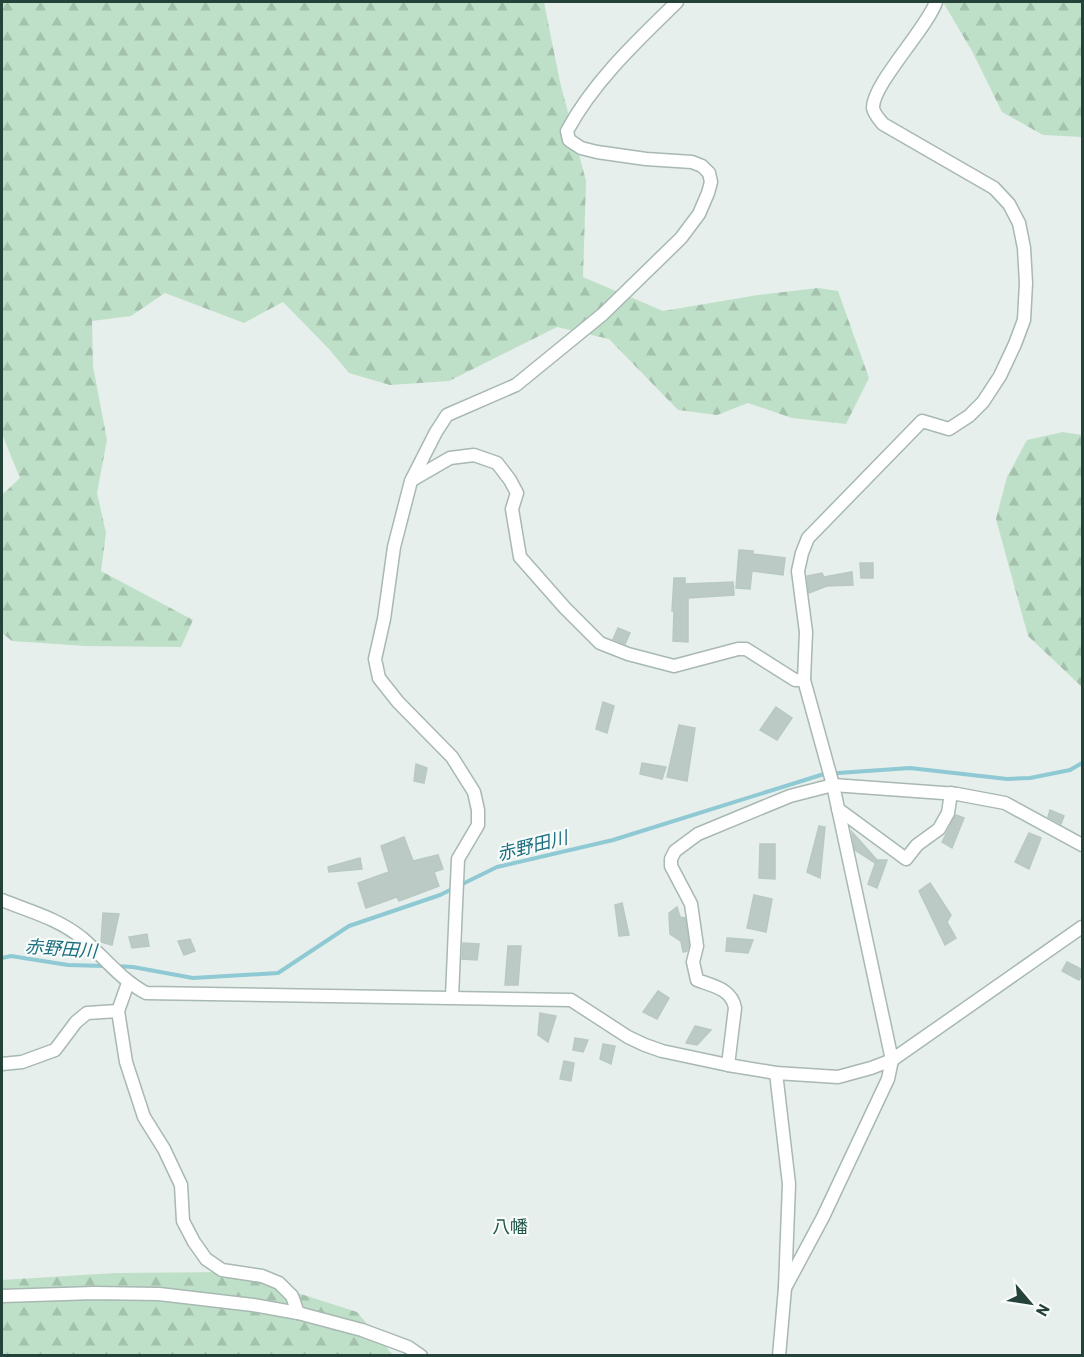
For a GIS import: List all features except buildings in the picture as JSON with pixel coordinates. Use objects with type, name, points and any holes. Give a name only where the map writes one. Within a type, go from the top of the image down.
[{"type":"street","points":[[452,997],[458,859],[478,825],[478,810],[474,792],[452,757],[398,702],[379,678],[375,659],[384,619],[394,547],[411,481],[447,415],[516,385],[543,364],[603,314],[681,238],[699,214],[711,182],[709,173],[702,166],[692,162],[646,159],[581,148],[569,140],[567,130],[576,112],[621,57],[677,2]]},
{"type":"street","points":[[785,1288],[823,1217],[888,1079],[892,1060],[832,783],[804,680],[806,632],[798,571],[802,553],[808,538],[922,421],[949,429],[969,416],[983,402],[1000,376],[1024,320],[1026,283],[1024,248],[1019,223],[1010,204],[994,188],[884,124],[876,116],[873,107],[878,93],[898,59],[931,14],[936,2]]},
{"type":"street","points":[[411,481],[450,458],[474,455],[497,463],[517,493],[512,509],[520,557],[600,643],[628,654],[674,666],[738,649],[746,649],[795,680],[804,680]]},
{"type":"street","points":[[728,1065],[734,1000],[725,991],[697,980],[693,962],[697,946],[691,904],[671,866],[671,859],[675,851],[698,834],[790,796],[832,783],[951,793],[1005,803],[1083,845]]},
{"type":"street","points":[[838,809],[906,859],[917,844],[939,829],[948,813],[951,793]]},
{"type":"street","points":[[2,900],[50,917],[81,938],[128,983],[146,993],[571,1000],[628,1037],[662,1052],[776,1073],[838,1077],[892,1060],[1083,927]]},
{"type":"street","points":[[128,983],[118,1011],[126,1062],[144,1117],[164,1149],[181,1185],[183,1221],[206,1259],[222,1270],[262,1276],[279,1283],[292,1296],[298,1313]]},
{"type":"street","points":[[2,1064],[22,1062],[55,1050],[76,1022],[87,1013],[118,1011]]},
{"type":"street","points":[[776,1073],[789,1184],[785,1288],[779,1356]]},
{"type":"street","points":[[2,1296],[94,1293],[159,1294],[253,1305],[298,1313],[362,1330],[408,1347],[421,1356]]},
{"type":"green space","points":[[2,2],[544,2],[560,82],[586,181],[583,277],[663,311],[758,295],[818,288],[838,291],[869,378],[846,424],[792,418],[748,403],[717,415],[678,410],[609,339],[557,327],[449,381],[390,385],[349,373],[283,302],[244,323],[165,293],[131,316],[92,321],[93,366],[107,440],[97,493],[106,533],[101,571],[193,620],[181,647],[85,646],[12,641],[2,633],[2,495],[20,478],[2,434]]},
{"type":"green space","points":[[943,2],[1082,2],[1082,137],[1043,135],[1002,112],[973,53]]},
{"type":"green space","points":[[1063,432],[1082,435],[1082,687],[1028,636],[996,519],[1007,477],[1027,440]]},
{"type":"green space","points":[[232,1272],[357,1312],[393,1355],[2,1356],[2,1280],[116,1273]]},
{"type":"waterway","name":"赤野田川","points":[[115,966],[193,978],[278,973],[349,926],[440,895],[497,867],[613,840],[824,774],[910,768],[1007,779],[1030,778],[1070,770],[1082,763]]},
{"type":"waterway","name":"赤野田川","points":[[2,958],[11,956],[68,965],[105,966]]},
{"type":"district","name":"八幡","points":[[510,1226]]}]
